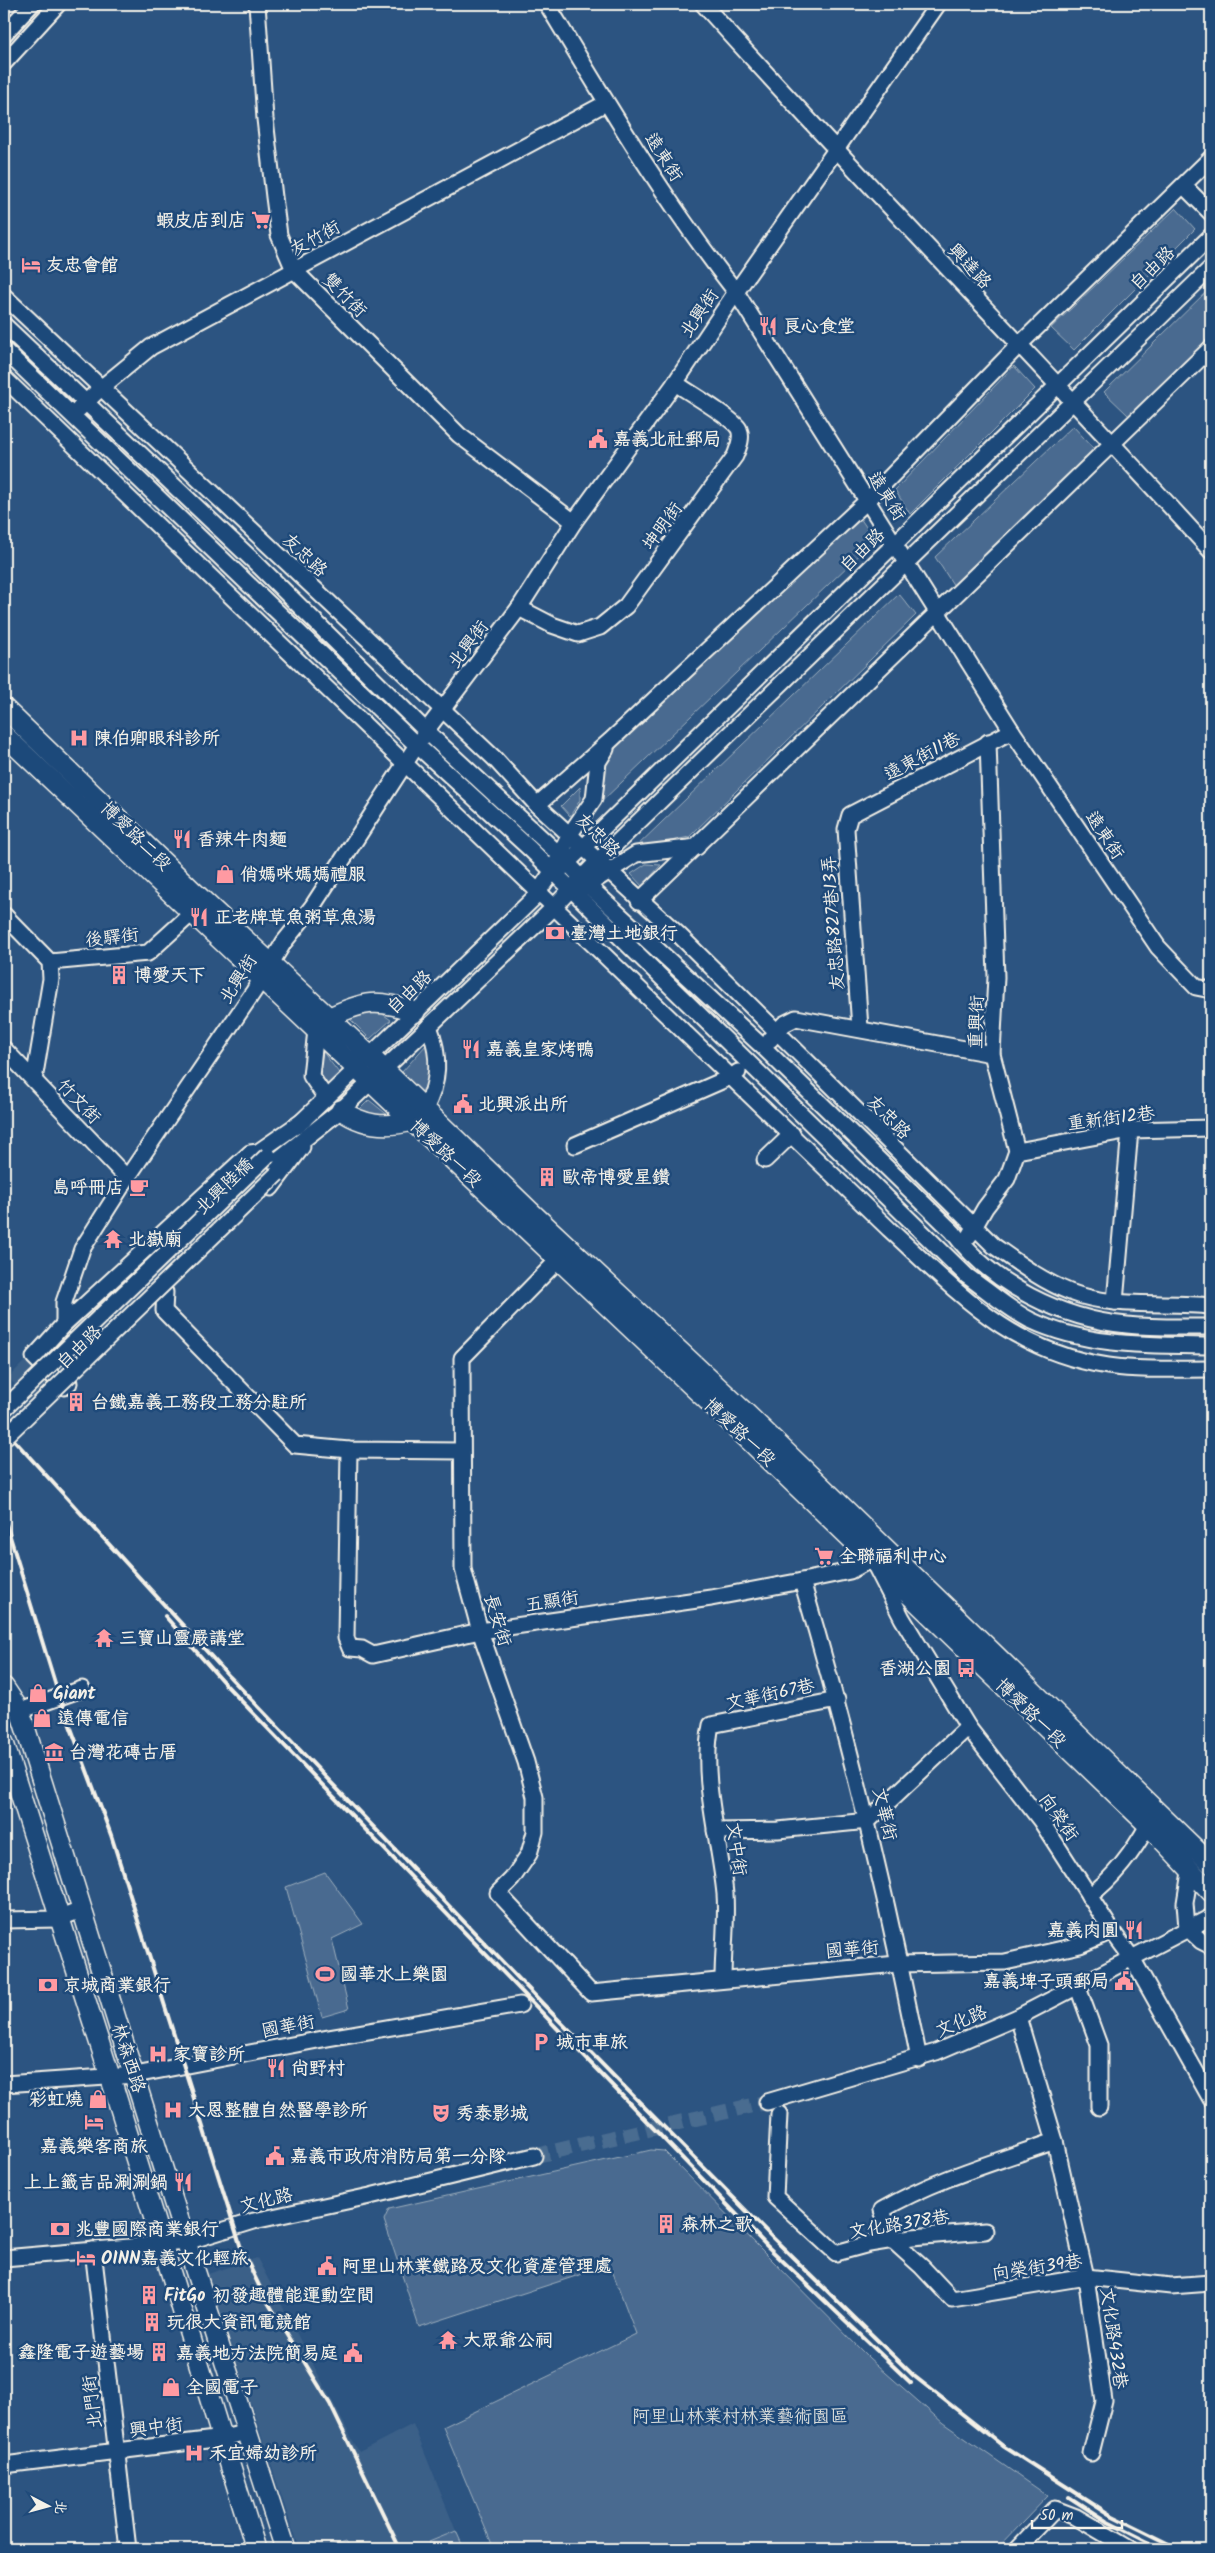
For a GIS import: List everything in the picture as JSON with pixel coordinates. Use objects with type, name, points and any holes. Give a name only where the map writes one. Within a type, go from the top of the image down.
[{"type":"main road","name":"博愛路二段","points":[[4,708],[192,890],[271,962]]},
{"type":"main road","name":"博愛路二段","points":[[4,735],[261,979]]},
{"type":"main road","name":"博愛路一段","points":[[271,962],[322,1024],[370,1073],[418,1115],[566,1255],[872,1559],[1148,1825],[1178,1856],[1190,1872],[1211,1892]]},
{"type":"main road","name":"博愛路一段","points":[[261,979],[322,1024],[369,1055],[370,1073]]},
{"type":"main road","points":[[322,1024],[349,1008],[376,1002],[398,1006],[415,1012]]},
{"type":"main road","points":[[333,1104],[356,1120],[368,1124],[388,1126],[418,1115]]},
{"type":"main road","name":"博愛路一段","points":[[566,1255],[748,1415],[896,1559],[1207,1855]]},
{"type":"main road","name":"林森西路","points":[[4,1687],[81,1910],[285,2549]]},
{"type":"main road","name":"林森西路","points":[[4,1743],[58,1919],[110,2076],[256,2549]]},
{"type":"street","points":[[4,34],[32,4]]},
{"type":"street","points":[[4,63],[58,4]]},
{"type":"street","name":"雙竹街","points":[[257,4],[265,119],[274,197],[280,235],[294,270],[459,435],[574,522]]},
{"type":"street","name":"遠東街","points":[[547,4],[606,103],[703,250],[736,292],[908,562],[1012,731],[1158,947],[1196,987],[1211,990]]},
{"type":"street","name":"興達路","points":[[703,4],[1018,346],[1074,401],[1211,551]]},
{"type":"street","name":"北興街","points":[[64,1324],[64,1302],[82,1249],[127,1178],[271,962],[312,908],[441,710],[520,608],[574,522],[675,384],[835,148],[938,4]]},
{"type":"street","name":"友竹街","points":[[58,430],[102,387],[151,347],[606,103]]},
{"type":"street","name":"自由路","points":[[537,805],[610,741],[868,500],[1018,346],[1211,158]]},
{"type":"street","points":[[1184,186],[1211,213]]},
{"type":"street","name":"自由路","points":[[369,1055],[539,891],[564,860],[584,847],[1211,236]]},
{"type":"street","name":"自由路","points":[[269,1162],[309,1124],[429,1026],[555,906],[585,881],[598,861],[1211,268]]},
{"type":"street","name":"友忠路","points":[[4,296],[494,758],[537,805],[679,935],[974,1228],[1016,1262],[1049,1283],[1085,1296],[1115,1302],[1211,1306]]},
{"type":"street","name":"友忠路","points":[[4,325],[260,566],[426,732],[764,1048],[953,1232],[964,1246],[1020,1291],[1068,1311],[1126,1325],[1211,1327]]},
{"type":"street","points":[[639,900],[697,847],[1211,348]]},
{"type":"street","points":[[4,350],[417,746],[554,874],[955,1264],[1013,1310],[1048,1327],[1109,1344],[1211,1346]]},
{"type":"street","points":[[4,378],[792,1134],[984,1315],[1004,1329],[1052,1352],[1109,1366],[1138,1369],[1211,1369]]},
{"type":"street","name":"坤明街","points":[[520,608],[552,625],[578,634],[600,627],[626,606],[736,456],[741,439],[739,428],[675,384]]},
{"type":"street","name":"遠東街11巷","points":[[850,815],[1012,731]]},
{"type":"street","name":"自由路","points":[[564,860],[570,834],[594,799],[598,762],[610,741]]},
{"type":"street","name":"重興街","points":[[988,742],[996,977],[992,1054],[1017,1151]]},
{"type":"street","name":"友忠路827巷13弄","points":[[850,815],[846,829],[860,1028]]},
{"type":"street","name":"自由路","points":[[585,881],[609,872],[636,854],[697,847]]},
{"type":"street","name":"後驛街","points":[[50,962],[148,953],[192,913]]},
{"type":"street","points":[[4,915],[50,962],[51,979],[34,1080]]},
{"type":"street","points":[[575,1145],[733,1076],[764,1048],[784,1024],[796,1018],[860,1028],[992,1054]]},
{"type":"street","points":[[322,1024],[311,1076],[333,1104]]},
{"type":"street","points":[[418,1115],[432,1097],[436,1080],[434,1039],[429,1026]]},
{"type":"street","name":"竹文街","points":[[4,1049],[127,1178]]},
{"type":"street","points":[[4,1398],[269,1162],[309,1124]]},
{"type":"street","name":"自由路","points":[[309,1124],[278,1182],[64,1387],[34,1357],[64,1324],[250,1153],[258,1152],[309,1124]]},
{"type":"street","name":"重新街12巷","points":[[1017,1151],[1130,1130],[1211,1128]]},
{"type":"street","points":[[1115,1302],[1130,1130]]},
{"type":"street","points":[[765,1160],[792,1134]]},
{"type":"street","points":[[946,1281],[974,1228],[1006,1179],[1017,1151]]},
{"type":"street","points":[[4,1438],[269,1162]]},
{"type":"street","name":"北興陸橋","points":[[4,1409],[269,1162]]},
{"type":"street","name":"北興陸橋","points":[[4,1424],[269,1162]]},
{"type":"street","name":"長安街","points":[[566,1255],[462,1358],[463,1569],[480,1631],[526,1762],[535,1797],[535,1832],[529,1854],[512,1879],[498,1893],[591,1993]]},
{"type":"street","points":[[165,1292],[164,1311],[295,1445],[348,1450],[461,1451]]},
{"type":"street","name":"五顯街","points":[[348,1450],[346,1638],[350,1648],[362,1649],[373,1655],[480,1631],[711,1598],[850,1571],[872,1559],[896,1559]]},
{"type":"street","name":"向榮街","points":[[872,1559],[902,1618],[968,1727],[1041,1821],[1088,1896],[1132,1958],[1211,2099]]},
{"type":"street","name":"文華街","points":[[802,1581],[837,1700],[868,1821],[897,1964],[919,2058]]},
{"type":"street","points":[[12,1714],[82,1689]]},
{"type":"street","name":"文華街67巷","points":[[711,1725],[837,1700]]},
{"type":"street","name":"文中街","points":[[711,1725],[707,1743],[715,1831],[725,1895],[723,1979]]},
{"type":"street","points":[[715,1831],[778,1830],[868,1821],[968,1727]]},
{"type":"street","points":[[1088,1896],[1103,1886],[1141,1839],[1148,1825]]},
{"type":"street","points":[[1190,1872],[1185,1903],[1187,1928],[1201,1941],[1211,1946]]},
{"type":"street","points":[[4,1920],[58,1919],[81,1910]]},
{"type":"street","name":"文化路","points":[[767,2102],[919,2058],[1018,2017],[1211,1917]]},
{"type":"street","name":"國華街","points":[[591,1993],[897,1964],[1004,1962],[1080,1944],[1112,1931]]},
{"type":"street","points":[[1077,1986],[1099,2045],[1099,2107]]},
{"type":"street","name":"國華街","points":[[4,2084],[110,2076],[135,2076],[328,2038],[520,2005]]},
{"type":"street","name":"文化路432巷","points":[[1018,2017],[1055,2141],[1086,2277],[1104,2401],[1091,2452]]},
{"type":"street","name":"文化路378巷","points":[[779,2114],[775,2197],[836,2254],[892,2240],[985,2231]]},
{"type":"street","points":[[892,2240],[882,2210],[901,2199],[952,2177],[1055,2141]]},
{"type":"street","name":"文化路","points":[[4,2258],[186,2242],[254,2221],[370,2196],[534,2156]]},
{"type":"street","name":"向榮街39巷","points":[[892,2240],[922,2267],[952,2299],[1086,2277],[1171,2286],[1211,2283]]},
{"type":"street","name":"北門街","points":[[93,2250],[128,2549]]},
{"type":"street","points":[[223,2438],[248,2432]]},
{"type":"street","name":"興中街","points":[[4,2465],[223,2438]]},
{"type":"street","points":[[1017,2549],[1055,2509],[1076,2516],[1130,2549]]},
{"type":"shaded area","points":[[66,1330],[90,1355],[61,1382],[38,1358]]},
{"type":"shaded area","points":[[30,1356],[63,1390],[42,1410],[8,1378]]},
{"type":"shaded area","points":[[257,2258],[359,2452],[413,2424],[456,2531],[429,2542],[432,2549],[352,2549],[346,2541],[323,2549],[299,2549],[208,2274]]},
{"type":"green space","points":[[1176,208],[1195,229],[1074,350],[1051,328]]},
{"type":"green space","points":[[1211,287],[1211,335],[1129,416],[1104,392]]},
{"type":"green space","points":[[1014,366],[1035,389],[910,514],[895,490]]},
{"type":"green space","points":[[1073,426],[1095,450],[954,586],[935,557]]},
{"type":"green space","points":[[860,518],[875,540],[599,804],[606,756]]},
{"type":"green space","points":[[899,594],[916,615],[689,837],[634,849]]},
{"type":"green space","points":[[580,787],[580,800],[570,816],[561,806]]},
{"type":"green space","points":[[646,864],[661,865],[642,886],[631,874]]},
{"type":"green space","points":[[369,1010],[381,1013],[391,1020],[370,1039],[347,1016]]},
{"type":"green space","points":[[426,1045],[431,1069],[428,1081],[421,1092],[402,1072]]},
{"type":"green space","points":[[323,1052],[339,1073],[322,1090],[318,1073]]},
{"type":"green space","points":[[369,1100],[394,1120],[347,1122]]},
{"type":"green space","name":"國華水上樂園","points":[[325,1872],[363,1924],[332,1939],[349,2009],[322,2017],[286,1887]]},
{"type":"green space","name":"阿里山林業村林業藝術園區","points":[[651,2150],[664,2151],[869,2358],[943,2423],[1048,2496],[997,2549],[494,2549],[443,2427],[636,2334],[610,2265],[419,2327],[384,2220],[389,2209]]},
{"type":"green space","points":[[456,2531],[464,2549],[432,2549],[429,2542]]},
{"type":"green space","points":[[346,2541],[352,2549],[323,2549]]},
{"type":"tunnel","points":[[64,1324],[97,1356]]},
{"type":"tunnel","points":[[534,2156],[767,2102]]},
{"type":"railway","points":[[4,1429],[230,1677],[542,2003],[772,2237],[914,2376],[1003,2446],[1109,2514],[1180,2549]]},
{"type":"railway","points":[[4,1517],[59,1696],[111,1835],[241,2248],[264,2296],[330,2404],[400,2549]]},
{"type":"railway","points":[[165,1616],[225,1684],[767,2246],[911,2383]]},
{"type":"railway","points":[[1069,2497],[1106,2521],[1162,2549]]},
{"type":"place","name":"蝦皮店到店","points":[[261,220]]},
{"type":"place","name":"友忠會館","points":[[31,265]]},
{"type":"place","name":"良心食堂","points":[[768,326]]},
{"type":"place","name":"嘉義北社郵局","points":[[598,439]]},
{"type":"place","name":"陳伯卿眼科診所","points":[[79,738]]},
{"type":"place","name":"香辣牛肉麵","points":[[182,839]]},
{"type":"place","name":"俏媽咪媽媽禮服","points":[[225,874]]},
{"type":"place","name":"正老牌草魚粥草魚湯","points":[[199,917]]},
{"type":"place","name":"臺灣土地銀行","points":[[555,933]]},
{"type":"place","name":"博愛天下","points":[[119,975]]},
{"type":"place","name":"嘉義皇家烤鴨","points":[[471,1049]]},
{"type":"place","name":"北興派出所","points":[[463,1104]]},
{"type":"place","name":"歐帝博愛星鑽","points":[[547,1177]]},
{"type":"place","name":"島呼冊店","points":[[139,1187]]},
{"type":"place","name":"北嶽廟","points":[[113,1239]]},
{"type":"place","name":"台鐵嘉義工務段工務分駐所","points":[[76,1402]]},
{"type":"place","name":"全聯福利中心","points":[[824,1556]]},
{"type":"place","name":"三寶山靈嚴講堂","points":[[104,1638]]},
{"type":"place","name":"香湖公園","points":[[966,1668]]},
{"type":"place","name":"Giant","points":[[38,1693]]},
{"type":"place","name":"遠傳電信","points":[[42,1718]]},
{"type":"place","name":"台灣花磚古厝","points":[[54,1752]]},
{"type":"place","name":"嘉義肉圓","points":[[1134,1930]]},
{"type":"place","name":"國華水上樂園","points":[[325,1974]]},
{"type":"place","name":"嘉義埤子頭郵局","points":[[1124,1981]]},
{"type":"place","name":"京城商業銀行","points":[[48,1985]]},
{"type":"place","name":"城市車旅","points":[[541,2042]]},
{"type":"place","name":"家寶診所","points":[[158,2054]]},
{"type":"place","name":"尚野村","points":[[276,2068]]},
{"type":"place","name":"彩虹燒","points":[[98,2099]]},
{"type":"place","name":"大恩整體自然醫學診所","points":[[173,2110]]},
{"type":"place","name":"秀泰影城","points":[[441,2113]]},
{"type":"place","name":"嘉義樂客商旅","points":[[94,2122]]},
{"type":"place","name":"嘉義市政府消防局第一分隊","points":[[275,2156]]},
{"type":"place","name":"上上籤吉品涮涮鍋","points":[[183,2182]]},
{"type":"place","name":"森林之歌","points":[[666,2224]]},
{"type":"place","name":"兆豐國際商業銀行","points":[[60,2229]]},
{"type":"place","name":"OINN嘉義文化輕旅","points":[[86,2258]]},
{"type":"place","name":"阿里山林業鐵路及文化資產管理處","points":[[327,2266]]},
{"type":"place","name":"FitGo 初發趣體能運動空間","points":[[149,2295]]},
{"type":"place","name":"玩很大資訊電競館","points":[[152,2322]]},
{"type":"place","name":"大眾爺公祠","points":[[448,2340]]},
{"type":"place","name":"鑫隆電子遊藝場","points":[[159,2352]]},
{"type":"place","name":"嘉義地方法院簡易庭","points":[[353,2353]]},
{"type":"place","name":"全國電子","points":[[171,2387]]},
{"type":"place","name":"禾宜婦幼診所","points":[[194,2453]]}]
